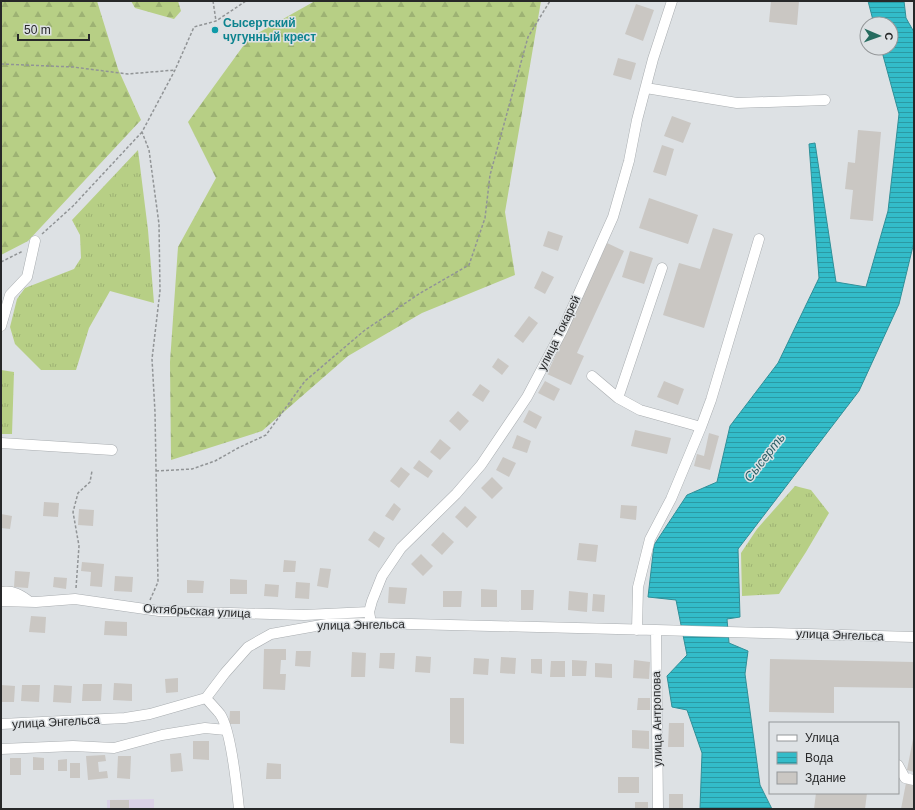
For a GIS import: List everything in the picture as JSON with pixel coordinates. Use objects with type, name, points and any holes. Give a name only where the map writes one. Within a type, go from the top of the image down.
[{"type":"street","name":"улица Токарей","points":[[370,623],[369,612],[382,576],[401,548],[456,494],[481,465],[527,397],[562,331],[613,217],[629,161],[637,120],[653,59],[672,1]]},
{"type":"street","points":[[646,88],[737,104],[825,100]]},
{"type":"street","points":[[637,630],[638,587],[650,539],[671,500],[701,427],[759,239]]},
{"type":"street","points":[[1,326],[10,295],[27,277],[35,241]]},
{"type":"street","points":[[618,398],[662,268]]},
{"type":"street","points":[[592,376],[618,398],[640,410],[701,427]]},
{"type":"street","points":[[1,443],[112,450]]},
{"type":"street","points":[[1,592],[10,591],[20,594],[30,602]]},
{"type":"street","name":"Октябрьская улица","points":[[1,601],[30,602],[75,599],[159,611],[304,615],[369,612]]},
{"type":"street","points":[[299,628],[304,615]]},
{"type":"street","name":"улица Энгельса","points":[[1,724],[125,718],[150,714],[206,698],[248,647],[271,634],[327,624],[370,623],[914,637]]},
{"type":"street","name":"улица Антропова","points":[[656,630],[658,809]]},
{"type":"street","points":[[206,698],[221,715],[226,730],[230,746],[239,809]]},
{"type":"street","points":[[1,749],[49,746],[114,748],[162,735],[206,728],[226,730]]},
{"type":"street","points":[[899,767],[905,778],[914,780]]},
{"type":"path","points":[[213,1],[216,21]]},
{"type":"path","points":[[1,262],[25,250],[73,206],[142,132],[175,70],[194,27],[216,21],[246,1]]},
{"type":"path","points":[[156,472],[192,469],[215,461],[266,435],[305,381],[365,330],[422,292],[469,265],[485,218],[490,175],[528,37],[550,1]]},
{"type":"path","points":[[1,64],[73,67],[128,74],[175,70]]},
{"type":"path","points":[[142,132],[149,150],[159,224],[160,291],[152,359],[155,412],[158,582],[150,600],[159,611]]},
{"type":"path","points":[[75,599],[79,546],[73,512],[78,493],[90,482],[92,471]]},
{"type":"shaded area","points":[[154,799],[154,809],[107,809],[107,800]]},
{"type":"green space","points":[[1,1],[97,1],[118,69],[141,120],[28,241],[1,255]]},
{"type":"green space","points":[[131,1],[178,1],[181,11],[174,19],[135,8]]},
{"type":"green space","points":[[315,1],[541,1],[505,212],[515,275],[422,313],[348,356],[262,431],[171,460],[170,362],[178,247],[216,178],[188,122],[249,38]]},
{"type":"green space","points":[[138,150],[148,230],[154,303],[110,291],[89,328],[76,370],[41,370],[15,344],[10,327],[17,299],[25,288],[74,269],[81,258],[80,235],[72,220]]},
{"type":"green space","points":[[1,370],[14,372],[12,434],[1,434]]},
{"type":"green space","points":[[795,486],[811,490],[829,513],[779,594],[742,596],[741,553],[757,529]]},
{"type":"water","name":"Сысерть","points":[[868,1],[904,1],[906,18],[914,32],[914,242],[899,304],[859,391],[738,549],[740,617],[727,619],[729,643],[748,651],[745,674],[760,785],[772,809],[700,809],[702,753],[687,710],[672,707],[667,676],[687,655],[676,600],[648,597],[654,545],[687,495],[717,482],[730,426],[778,363],[819,278],[809,144],[815,143],[836,282],[866,287],[888,211],[899,114],[883,56],[899,56],[899,16],[872,16]]},
{"type":"building","points":[[771,1],[799,1],[797,25],[769,22]]},
{"type":"building","points":[[636,4],[654,10],[643,41],[625,34]]},
{"type":"building","points":[[618,58],[636,63],[631,80],[613,75]]},
{"type":"building","points":[[672,116],[691,123],[683,143],[664,136]]},
{"type":"building","points":[[858,130],[881,132],[873,221],[850,219],[853,190],[845,189],[848,162],[855,163]]},
{"type":"building","points":[[662,145],[674,149],[666,176],[653,172]]},
{"type":"building","points":[[649,198],[698,215],[688,244],[639,228]]},
{"type":"building","points":[[713,228],[733,234],[704,328],[663,315],[679,263],[700,269]]},
{"type":"building","points":[[548,231],[563,236],[558,251],[543,246]]},
{"type":"building","points":[[607,243],[624,251],[577,353],[584,356],[571,385],[547,374]]},
{"type":"building","points":[[630,251],[653,258],[644,284],[622,277]]},
{"type":"building","points":[[542,271],[554,277],[545,294],[534,288]]},
{"type":"building","points":[[529,316],[538,323],[523,343],[514,336]]},
{"type":"building","points":[[498,358],[509,366],[502,375],[492,367]]},
{"type":"building","points":[[545,381],[560,389],[554,401],[538,393]]},
{"type":"building","points":[[664,381],[684,389],[678,405],[657,397]]},
{"type":"building","points":[[480,384],[490,391],[483,402],[472,395]]},
{"type":"building","points":[[529,410],[542,417],[536,429],[523,422]]},
{"type":"building","points":[[458,411],[469,421],[460,431],[449,421]]},
{"type":"building","points":[[635,430],[671,438],[667,454],[631,446]]},
{"type":"building","points":[[709,433],[719,436],[710,470],[694,466],[697,454],[704,456]]},
{"type":"building","points":[[517,435],[531,441],[527,453],[512,448]]},
{"type":"building","points":[[440,439],[451,448],[440,460],[430,452]]},
{"type":"building","points":[[503,457],[516,463],[509,477],[496,470]]},
{"type":"building","points":[[419,460],[433,471],[428,478],[413,468]]},
{"type":"building","points":[[401,467],[410,474],[399,488],[390,481]]},
{"type":"building","points":[[492,477],[503,488],[492,499],[481,488]]},
{"type":"building","points":[[44,502],[59,503],[58,517],[43,516]]},
{"type":"building","points":[[394,503],[401,509],[393,521],[385,516]]},
{"type":"building","points":[[621,505],[637,506],[636,520],[620,518]]},
{"type":"building","points":[[465,506],[477,517],[467,528],[455,517]]},
{"type":"building","points":[[79,509],[94,510],[93,526],[78,525]]},
{"type":"building","points":[[1,514],[12,516],[10,529],[1,528]]},
{"type":"building","points":[[374,531],[385,538],[379,548],[368,540]]},
{"type":"building","points":[[443,532],[454,542],[442,555],[431,545]]},
{"type":"building","points":[[579,543],[598,545],[596,562],[577,560]]},
{"type":"building","points":[[421,554],[433,566],[423,576],[411,564]]},
{"type":"building","points":[[284,560],[296,561],[295,572],[283,572]]},
{"type":"building","points":[[82,562],[104,564],[102,587],[90,586],[91,572],[81,571]]},
{"type":"building","points":[[320,568],[331,569],[328,588],[317,586]]},
{"type":"building","points":[[15,571],[30,572],[28,588],[14,587]]},
{"type":"building","points":[[115,576],[133,577],[132,592],[114,591]]},
{"type":"building","points":[[54,577],[67,578],[66,589],[53,587]]},
{"type":"building","points":[[230,579],[247,580],[247,594],[230,594]]},
{"type":"building","points":[[187,580],[204,581],[203,593],[187,593]]},
{"type":"building","points":[[296,582],[310,583],[309,599],[295,598]]},
{"type":"building","points":[[265,584],[279,585],[278,597],[264,596]]},
{"type":"building","points":[[389,587],[407,588],[405,604],[388,603]]},
{"type":"building","points":[[481,589],[497,590],[497,607],[481,607]]},
{"type":"building","points":[[521,590],[534,590],[533,610],[521,610]]},
{"type":"building","points":[[443,591],[462,591],[461,607],[443,607]]},
{"type":"building","points":[[569,591],[588,593],[587,612],[568,610]]},
{"type":"building","points":[[593,594],[605,595],[604,612],[592,611]]},
{"type":"building","points":[[31,616],[46,617],[45,633],[29,632]]},
{"type":"building","points":[[105,621],[127,622],[127,636],[104,635]]},
{"type":"building","points":[[264,649],[286,649],[286,660],[281,660],[280,674],[286,674],[285,690],[263,689]]},
{"type":"building","points":[[296,651],[311,651],[310,667],[295,666]]},
{"type":"building","points":[[352,652],[366,653],[365,677],[351,677]]},
{"type":"building","points":[[380,653],[395,653],[394,669],[379,668]]},
{"type":"building","points":[[416,656],[431,657],[430,673],[415,672]]},
{"type":"building","points":[[501,657],[516,658],[515,674],[500,673]]},
{"type":"building","points":[[474,658],[489,659],[488,675],[473,674]]},
{"type":"building","points":[[531,659],[542,659],[542,674],[531,673]]},
{"type":"building","points":[[770,659],[914,662],[914,688],[834,687],[834,713],[769,712]]},
{"type":"building","points":[[572,660],[587,661],[586,676],[572,676]]},
{"type":"building","points":[[634,660],[650,662],[649,679],[633,678]]},
{"type":"building","points":[[551,661],[565,661],[565,677],[550,677]]},
{"type":"building","points":[[595,663],[612,664],[612,678],[595,677]]},
{"type":"building","points":[[178,678],[178,692],[166,693],[165,679]]},
{"type":"building","points":[[114,683],[132,684],[132,701],[113,700]]},
{"type":"building","points":[[83,684],[102,684],[101,701],[82,701]]},
{"type":"building","points":[[1,685],[15,686],[14,702],[1,702]]},
{"type":"building","points":[[22,685],[40,685],[39,702],[21,701]]},
{"type":"building","points":[[54,685],[72,686],[71,703],[53,702]]},
{"type":"building","points":[[450,698],[464,698],[464,744],[450,743]]},
{"type":"building","points":[[638,698],[650,698],[650,710],[637,710]]},
{"type":"building","points":[[230,711],[240,711],[240,724],[229,724]]},
{"type":"building","points":[[669,723],[684,723],[684,747],[668,747]]},
{"type":"building","points":[[632,730],[649,731],[649,749],[632,748]]},
{"type":"building","points":[[914,739],[914,772],[907,770]]},
{"type":"building","points":[[193,741],[209,741],[209,760],[193,759]]},
{"type":"building","points":[[181,753],[183,771],[171,772],[170,754]]},
{"type":"building","points":[[105,755],[106,761],[98,762],[99,772],[107,771],[108,778],[88,780],[86,756]]},
{"type":"building","points":[[118,756],[131,756],[130,779],[117,778]]},
{"type":"building","points":[[33,757],[44,758],[44,770],[33,770]]},
{"type":"building","points":[[10,758],[21,758],[21,775],[10,775]]},
{"type":"building","points":[[67,759],[67,771],[58,771],[58,760]]},
{"type":"building","points":[[70,763],[80,763],[80,778],[70,778]]},
{"type":"building","points":[[267,763],[281,764],[281,779],[266,779]]},
{"type":"building","points":[[618,777],[639,777],[639,793],[618,793]]},
{"type":"building","points":[[906,783],[914,785],[914,809],[901,809]]},
{"type":"building","points":[[669,794],[683,794],[683,809],[669,809]]},
{"type":"building","points":[[816,794],[867,794],[865,809],[814,809]]},
{"type":"building","points":[[110,800],[129,800],[129,809],[110,809]]},
{"type":"building","points":[[635,802],[648,802],[648,809],[635,809]]},
{"type":"place","name":"Сысертский чугунный крест","points":[[215,30]]}]
